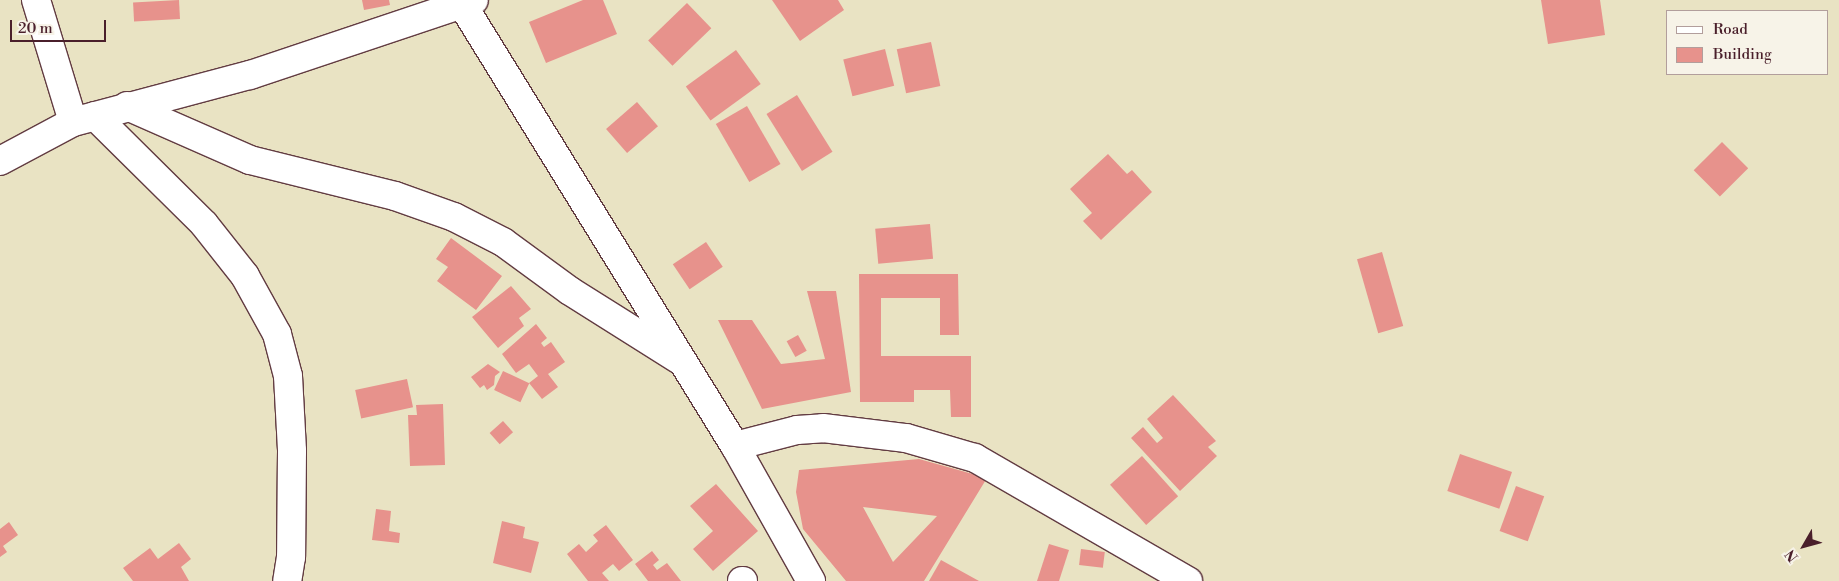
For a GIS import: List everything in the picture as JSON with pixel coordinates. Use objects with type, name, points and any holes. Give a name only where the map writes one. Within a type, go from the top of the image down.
[{"type":"street","points":[[36,0],[84,119],[204,224],[245,276],[277,334],[288,376],[292,451],[291,557],[287,581]]},
{"type":"street","points":[[0,161],[84,119],[127,106],[250,75],[468,2],[735,446],[811,581]]},
{"type":"street","points":[[127,106],[250,160],[395,196],[454,217],[503,242],[570,291],[684,363]]},
{"type":"street","points":[[735,446],[797,430],[823,428],[906,438],[974,458],[1188,581]]},
{"type":"building","points":[[179,0],[180,19],[134,21],[133,2]]},
{"type":"building","points":[[362,0],[389,0],[390,5],[364,10]]},
{"type":"building","points":[[583,0],[603,0],[617,34],[546,63],[529,22]]},
{"type":"building","points":[[772,0],[838,0],[844,10],[800,41]]},
{"type":"building","points":[[1541,0],[1600,0],[1605,35],[1548,44]]},
{"type":"building","points":[[687,3],[711,28],[672,66],[648,41]]},
{"type":"building","points":[[931,42],[940,86],[906,93],[897,49]]},
{"type":"building","points":[[885,49],[894,86],[852,96],[843,59]]},
{"type":"building","points":[[736,50],[761,84],[711,120],[686,86]]},
{"type":"building","points":[[797,95],[833,152],[802,171],[766,114]]},
{"type":"building","points":[[637,102],[658,126],[627,153],[606,129]]},
{"type":"building","points":[[747,106],[780,164],[749,182],[716,124]]},
{"type":"building","points":[[1722,142],[1748,168],[1720,196],[1694,170]]},
{"type":"building","points":[[1108,154],[1127,174],[1132,170],[1152,192],[1101,240],[1083,221],[1092,213],[1070,189]]},
{"type":"building","points":[[930,224],[933,259],[878,264],[875,229]]},
{"type":"building","points":[[451,238],[502,276],[476,310],[437,281],[448,267],[436,259]]},
{"type":"building","points":[[706,242],[723,267],[690,289],[673,264]]},
{"type":"building","points":[[1382,252],[1403,326],[1378,333],[1357,259]]},
{"type":"building","points":[[859,274],[958,274],[959,335],[940,335],[940,298],[881,298],[881,356],[971,356],[971,417],[951,417],[950,390],[914,390],[914,402],[860,402]]},
{"type":"building","points":[[511,286],[531,309],[519,318],[524,326],[498,348],[472,317]]},
{"type":"building","points":[[807,291],[836,291],[851,392],[762,409],[718,320],[752,320],[781,364],[825,359]]},
{"type":"building","points":[[536,324],[547,338],[541,343],[544,347],[551,342],[565,362],[548,374],[558,387],[542,399],[529,383],[538,376],[529,364],[516,373],[502,354]]},
{"type":"building","points":[[798,335],[807,351],[795,357],[787,341]]},
{"type":"building","points":[[488,364],[500,372],[495,376],[494,385],[487,390],[484,385],[480,388],[471,377]]},
{"type":"building","points":[[503,371],[529,383],[520,402],[494,390]]},
{"type":"building","points":[[407,379],[413,407],[361,418],[355,390]]},
{"type":"building","points":[[1173,395],[1216,441],[1208,447],[1217,456],[1180,491],[1131,438],[1143,427],[1157,443],[1163,438],[1147,419]]},
{"type":"building","points":[[443,404],[445,465],[410,466],[408,415],[417,415],[416,405]]},
{"type":"building","points":[[503,421],[513,432],[500,444],[490,433]]},
{"type":"building","points":[[1460,454],[1512,472],[1499,509],[1447,491]]},
{"type":"building","points":[[1142,456],[1178,496],[1146,525],[1110,485]]},
{"type":"building","points":[[919,459],[987,478],[924,581],[846,581],[803,529],[796,492],[799,470]],"holes":[[[863,507],[937,516],[893,562]]]},
{"type":"building","points":[[716,484],[758,531],[713,571],[693,549],[713,531],[690,506]]},
{"type":"building","points":[[1516,486],[1544,496],[1528,541],[1500,531]]},
{"type":"building","points":[[376,509],[391,511],[389,531],[400,533],[399,543],[372,540]]},
{"type":"building","points":[[502,521],[525,527],[523,538],[539,542],[531,573],[493,563]]},
{"type":"building","points":[[9,522],[18,535],[3,546],[7,552],[0,557],[0,529]]},
{"type":"building","points":[[606,525],[633,560],[619,571],[613,564],[602,573],[609,581],[588,581],[567,554],[579,544],[586,552],[598,541],[593,535]]},
{"type":"building","points":[[179,543],[191,559],[181,567],[189,581],[133,581],[123,568],[150,548],[158,559]]},
{"type":"building","points":[[1049,544],[1069,550],[1059,581],[1037,581]]},
{"type":"building","points":[[1081,549],[1105,552],[1103,568],[1079,565]]},
{"type":"building","points":[[652,551],[659,560],[653,565],[657,570],[667,563],[681,581],[648,581],[635,564]]},
{"type":"building","points":[[941,560],[979,581],[929,581]]}]
